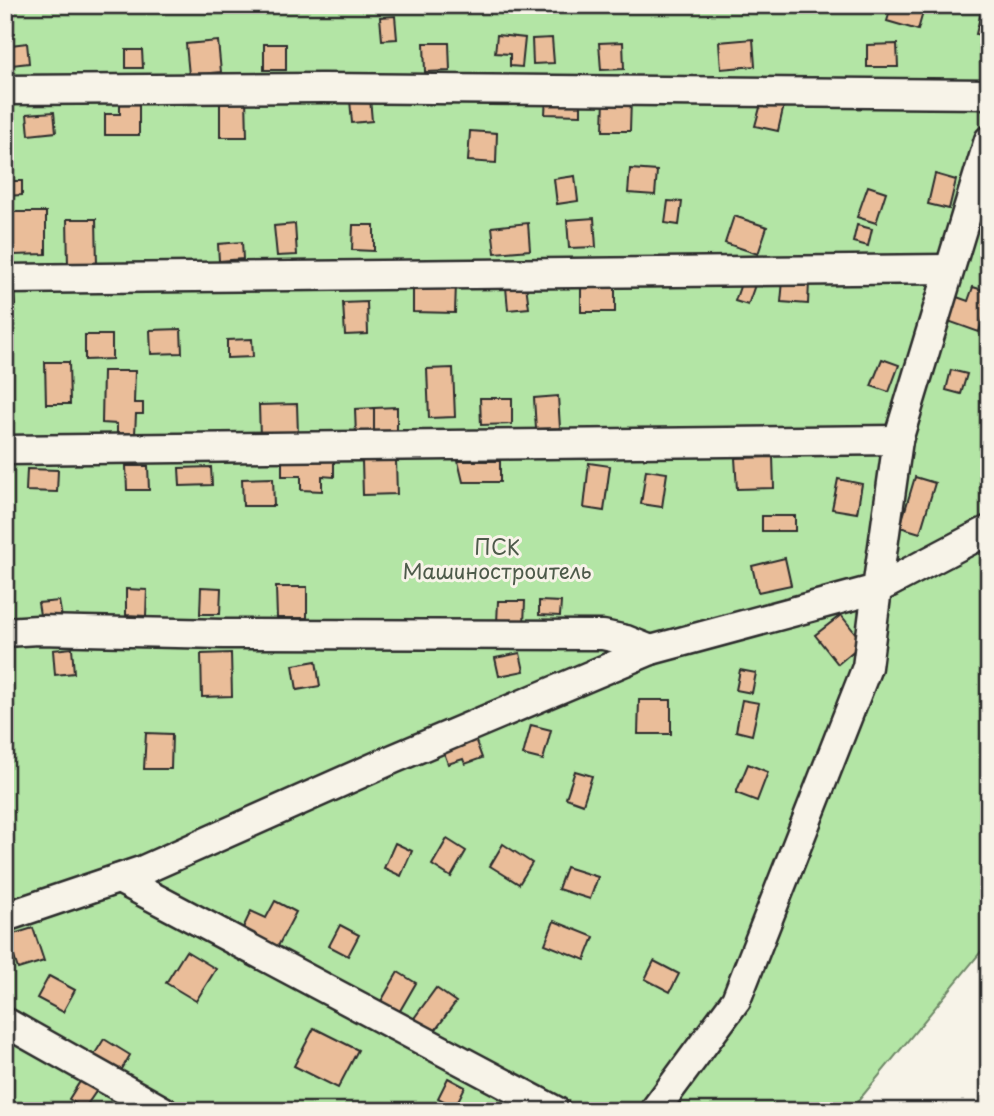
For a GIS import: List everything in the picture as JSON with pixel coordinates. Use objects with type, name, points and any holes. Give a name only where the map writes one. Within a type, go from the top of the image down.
[{"type":"street","points":[[5,90],[322,88],[989,94]]},
{"type":"street","points":[[654,1111],[736,1000],[867,667],[898,440],[989,140]]},
{"type":"street","points":[[5,279],[949,270]]},
{"type":"street","points":[[5,450],[898,440]]},
{"type":"street","points":[[5,917],[141,872],[393,759],[651,650],[877,589],[989,530]]},
{"type":"street","points":[[5,632],[38,630],[223,634],[603,635],[651,650]]},
{"type":"street","points":[[119,879],[556,1111]]},
{"type":"street","points":[[5,1022],[163,1111]]},
{"type":"green space","name":"ПСК Машиностроитель","points":[[5,5],[989,5],[989,942],[850,1111],[5,1111]]},
{"type":"building","points":[[892,5],[925,5],[918,30],[887,21]]},
{"type":"building","points":[[982,8],[989,10],[989,37],[976,34]]},
{"type":"building","points":[[395,16],[397,39],[382,40],[380,17]]},
{"type":"building","points":[[497,35],[525,38],[522,67],[510,66],[510,54],[495,53]]},
{"type":"building","points":[[552,38],[554,63],[533,64],[532,39]]},
{"type":"building","points":[[753,39],[755,66],[721,69],[719,42]]},
{"type":"building","points":[[218,41],[221,72],[189,75],[186,44]]},
{"type":"building","points":[[623,42],[624,69],[601,70],[599,43]]},
{"type":"building","points":[[27,43],[29,63],[12,65],[11,45]]},
{"type":"building","points":[[424,43],[449,43],[450,71],[425,72]]},
{"type":"building","points":[[264,44],[286,44],[286,70],[264,70]]},
{"type":"building","points":[[897,44],[898,67],[867,67],[867,45]]},
{"type":"building","points":[[126,50],[142,50],[143,68],[126,68]]},
{"type":"building","points":[[772,93],[786,96],[778,131],[755,126],[761,104],[769,106]]},
{"type":"building","points":[[546,97],[581,98],[581,115],[545,114]]},
{"type":"building","points":[[220,98],[246,98],[247,137],[220,137]]},
{"type":"building","points":[[370,98],[372,121],[352,123],[350,100]]},
{"type":"building","points":[[604,98],[631,98],[630,131],[603,131]]},
{"type":"building","points":[[120,103],[139,103],[139,135],[105,135],[105,114],[120,114]]},
{"type":"building","points":[[54,112],[56,132],[29,135],[27,114]]},
{"type":"building","points":[[470,131],[497,133],[496,163],[468,161]]},
{"type":"building","points":[[630,169],[657,171],[655,195],[628,193]]},
{"type":"building","points":[[935,174],[956,180],[949,209],[928,204]]},
{"type":"building","points":[[575,176],[578,201],[557,204],[554,179]]},
{"type":"building","points":[[6,181],[22,181],[22,195],[5,196]]},
{"type":"building","points":[[868,186],[886,192],[876,223],[857,217]]},
{"type":"building","points":[[668,201],[682,202],[679,225],[665,223]]},
{"type":"building","points":[[12,212],[46,212],[46,254],[13,255]]},
{"type":"building","points":[[734,216],[767,227],[758,254],[725,243]]},
{"type":"building","points":[[594,218],[596,247],[569,248],[567,220]]},
{"type":"building","points":[[67,219],[96,219],[97,265],[68,265]]},
{"type":"building","points":[[528,223],[530,250],[495,253],[492,227]]},
{"type":"building","points":[[295,224],[297,255],[277,256],[274,226]]},
{"type":"building","points":[[353,225],[374,225],[374,251],[352,250]]},
{"type":"building","points":[[857,225],[872,229],[868,246],[853,242]]},
{"type":"building","points":[[242,242],[243,259],[219,261],[218,244]]},
{"type":"building","points":[[581,278],[615,278],[615,312],[581,312]]},
{"type":"building","points":[[743,278],[756,282],[748,305],[735,301]]},
{"type":"building","points":[[783,281],[809,282],[808,304],[781,302]]},
{"type":"building","points":[[456,283],[455,313],[413,312],[413,287]]},
{"type":"building","points":[[526,285],[529,308],[508,310],[506,287]]},
{"type":"building","points":[[973,287],[989,292],[989,302],[979,332],[948,321],[957,297],[968,301]]},
{"type":"building","points":[[14,288],[15,306],[5,307],[5,289]]},
{"type":"building","points":[[367,302],[368,334],[345,335],[343,303]]},
{"type":"building","points":[[181,329],[182,353],[151,354],[150,330]]},
{"type":"building","points":[[85,335],[112,335],[112,359],[85,360]]},
{"type":"building","points":[[252,339],[253,357],[227,358],[227,340]]},
{"type":"building","points":[[882,359],[899,365],[889,392],[871,386]]},
{"type":"building","points":[[45,362],[69,362],[70,404],[46,404]]},
{"type":"building","points":[[453,368],[455,417],[429,418],[427,369]]},
{"type":"building","points":[[951,370],[967,374],[961,394],[946,390]]},
{"type":"building","points":[[103,371],[135,371],[134,403],[143,403],[143,414],[136,414],[135,434],[117,433],[117,424],[102,423]]},
{"type":"building","points":[[558,396],[560,428],[536,429],[534,398]]},
{"type":"building","points":[[480,398],[512,398],[512,424],[481,425]]},
{"type":"building","points":[[297,404],[298,435],[260,437],[259,405]]},
{"type":"building","points":[[397,407],[397,435],[374,435],[374,408]]},
{"type":"building","points":[[374,408],[374,435],[356,436],[355,409]]},
{"type":"building","points":[[282,457],[334,458],[334,477],[322,476],[322,491],[301,490],[301,476],[282,476]]},
{"type":"building","points":[[773,457],[774,488],[737,489],[735,458]]},
{"type":"building","points":[[362,461],[396,461],[397,494],[363,495]]},
{"type":"building","points":[[458,461],[500,461],[500,482],[463,482]]},
{"type":"building","points":[[589,463],[610,466],[604,511],[584,508]]},
{"type":"building","points":[[126,466],[148,466],[149,490],[127,490]]},
{"type":"building","points":[[211,467],[212,485],[180,486],[179,468]]},
{"type":"building","points":[[27,469],[58,470],[57,492],[26,491]]},
{"type":"building","points":[[646,470],[667,473],[662,507],[641,504]]},
{"type":"building","points":[[915,477],[935,483],[920,533],[900,527]]},
{"type":"building","points":[[273,478],[274,506],[243,506],[242,479]]},
{"type":"building","points":[[838,479],[862,484],[857,513],[832,509]]},
{"type":"building","points":[[762,516],[795,516],[795,531],[762,531]]},
{"type":"building","points":[[785,558],[791,585],[758,592],[752,566]]},
{"type":"building","points":[[201,587],[221,588],[220,614],[200,614]]},
{"type":"building","points":[[276,587],[307,587],[307,618],[277,618]]},
{"type":"building","points":[[126,589],[147,590],[146,616],[126,615]]},
{"type":"building","points":[[59,601],[62,618],[41,621],[38,603]]},
{"type":"building","points":[[498,601],[525,601],[524,624],[497,623]]},
{"type":"building","points":[[539,601],[561,602],[560,616],[539,615]]},
{"type":"building","points":[[841,615],[863,643],[838,664],[815,635]]},
{"type":"building","points":[[72,648],[74,673],[55,675],[53,650]]},
{"type":"building","points":[[231,653],[232,696],[202,697],[201,654]]},
{"type":"building","points":[[520,653],[524,671],[499,676],[495,658]]},
{"type":"building","points":[[316,661],[320,686],[297,690],[293,665]]},
{"type":"building","points":[[740,670],[756,673],[752,693],[736,690]]},
{"type":"building","points":[[639,700],[671,700],[671,734],[638,734]]},
{"type":"building","points":[[742,700],[759,703],[752,735],[736,731]]},
{"type":"building","points":[[531,725],[551,730],[543,760],[523,755]]},
{"type":"building","points":[[146,733],[172,734],[171,769],[144,769]]},
{"type":"building","points":[[474,736],[482,758],[465,764],[463,759],[448,764],[442,747]]},
{"type":"building","points":[[748,764],[768,772],[757,801],[736,793]]},
{"type":"building","points":[[575,771],[592,776],[583,804],[566,798]]},
{"type":"building","points":[[447,839],[466,851],[451,877],[432,865]]},
{"type":"building","points":[[395,843],[412,851],[401,876],[384,868]]},
{"type":"building","points":[[503,844],[532,863],[519,884],[490,866]]},
{"type":"building","points":[[566,867],[598,877],[590,899],[558,889]]},
{"type":"building","points":[[275,901],[296,912],[276,950],[241,932],[251,911],[266,918]]},
{"type":"building","points":[[554,921],[594,937],[585,960],[545,944]]},
{"type":"building","points":[[340,925],[359,935],[348,956],[329,946]]},
{"type":"building","points":[[33,928],[44,961],[18,969],[7,936]]},
{"type":"building","points":[[186,951],[216,969],[196,1001],[166,983]]},
{"type":"building","points":[[654,961],[679,974],[670,992],[645,979]]},
{"type":"building","points":[[398,972],[416,983],[394,1021],[376,1010]]},
{"type":"building","points":[[49,976],[75,990],[63,1012],[37,998]]},
{"type":"building","points":[[436,988],[456,1002],[431,1036],[412,1021]]},
{"type":"building","points":[[314,1028],[358,1050],[338,1088],[294,1066]]},
{"type":"building","points":[[104,1039],[130,1055],[118,1076],[91,1060]]},
{"type":"building","points":[[448,1078],[465,1087],[455,1107],[438,1098]]},
{"type":"building","points":[[81,1080],[97,1090],[84,1109],[69,1099]]}]
